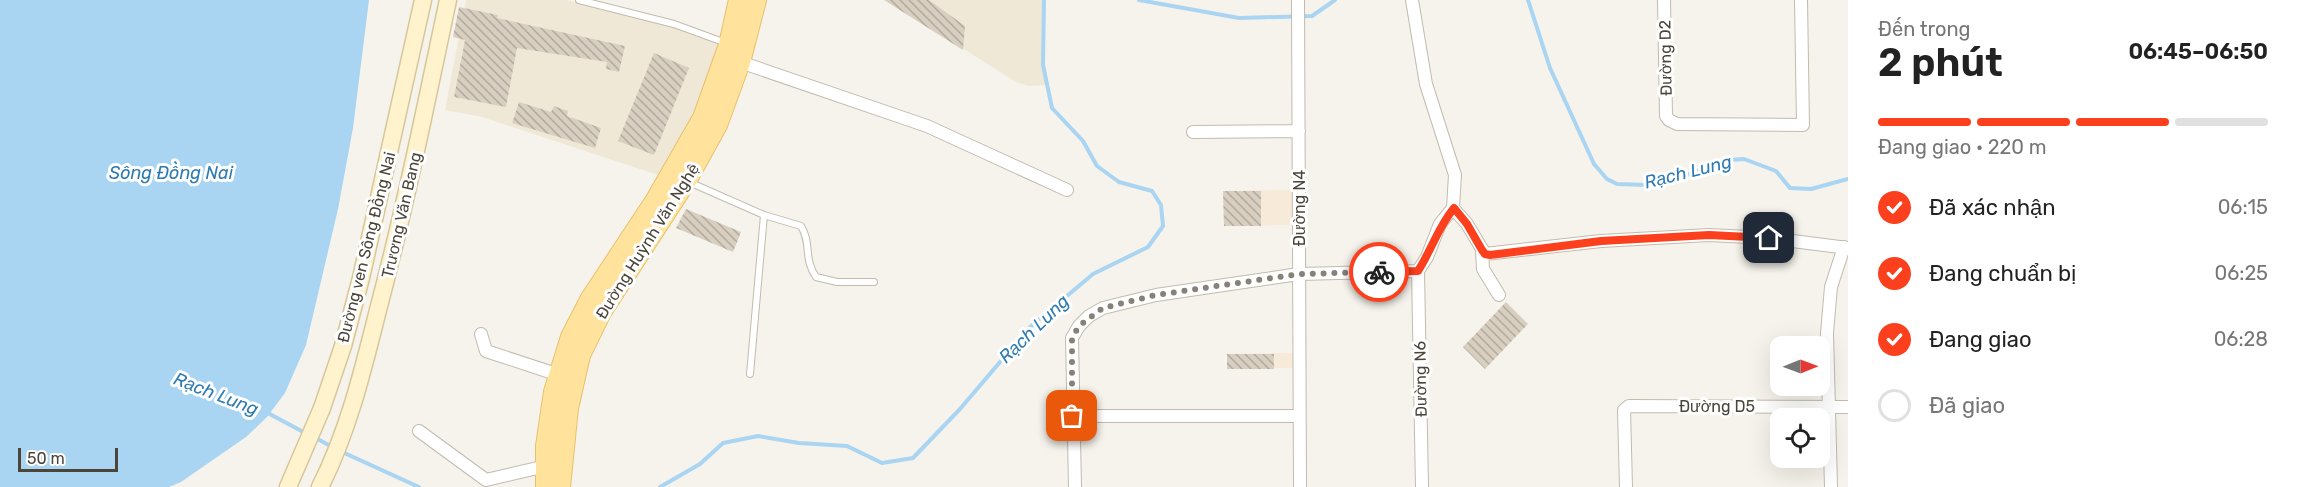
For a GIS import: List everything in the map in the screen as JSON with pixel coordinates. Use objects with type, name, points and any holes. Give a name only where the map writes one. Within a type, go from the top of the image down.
[{"type":"main road","name":"Đường ven Sông Đồng Nai","points":[[288,487],[318,416],[343,346],[361,278],[423,0]]},
{"type":"main road","name":"Trương Văn Bang","points":[[324,479],[345,428],[385,284],[448,0]]},
{"type":"main road","name":"Đường Huỳnh Văn Nghệ","points":[[546,487],[546,446],[554,392],[571,337],[590,300],[710,122],[739,0]]},
{"type":"main road","name":"Đường Huỳnh Văn Nghệ","points":[[560,487],[568,408],[580,355],[601,312],[686,181],[710,122],[740,63],[756,0]]},
{"type":"street","points":[[1075,487],[1072,338],[1079,326],[1103,308],[1156,295],[1299,274],[1418,271],[1427,257],[1440,224],[1454,208],[1455,175],[1426,84],[1413,0]]},
{"type":"street","name":"Đường D2","points":[[1664,0],[1666,116],[1669,120],[1677,124],[1803,125],[1801,0]]},
{"type":"street","name":"Đường N4","points":[[1298,4],[1300,487]]},
{"type":"street","points":[[740,63],[927,126],[1067,190]]},
{"type":"street","points":[[1193,132],[1299,131]]},
{"type":"street","points":[[1454,208],[1467,224],[1485,254],[1490,255],[1601,241],[1709,235],[1769,238],[1846,248],[1831,287],[1827,333],[1831,487]]},
{"type":"street","points":[[1482,250],[1483,269],[1499,296]]},
{"type":"street","name":"Đường N6","points":[[1418,271],[1422,487]]},
{"type":"street","points":[[481,334],[486,351],[559,375]]},
{"type":"street","name":"Đường D5","points":[[1626,487],[1624,410],[1629,406],[1848,407]]},
{"type":"street","points":[[1072,416],[1299,416]]},
{"type":"street","points":[[419,431],[486,480],[546,466]]},
{"type":"lane","points":[[579,0],[674,24],[729,45]]},
{"type":"lane","points":[[686,181],[764,215],[801,226],[806,233],[808,266],[816,277],[837,282],[874,282]]},
{"type":"lane","points":[[750,374],[764,215]]},
{"type":"shaded area","points":[[466,0],[566,0],[674,27],[720,45],[695,115],[661,176],[482,117],[445,110]]},
{"type":"shaded area","points":[[886,0],[1044,0],[1043,42],[1046,85],[1029,86],[1016,82]]},
{"type":"shaded area","points":[[1294,190],[1294,225],[1224,226],[1223,191]]},
{"type":"shaded area","points":[[1295,353],[1295,368],[1227,369],[1227,354]]},
{"type":"water","name":"Sông Đồng Nai","points":[[0,0],[369,0],[353,128],[338,209],[306,345],[285,393],[267,417],[246,437],[181,482],[169,487],[0,487]]},
{"type":"building","points":[[884,0],[929,0],[965,26],[963,50]]},
{"type":"building","points":[[459,7],[498,15],[497,18],[625,46],[619,72],[606,69],[607,62],[517,48],[506,107],[454,97],[465,40],[453,37]]},
{"type":"building","points":[[654,53],[689,68],[654,155],[618,141]]},
{"type":"building","points":[[519,102],[551,112],[554,106],[568,111],[567,116],[601,128],[595,148],[512,123]]},
{"type":"building","points":[[1223,191],[1261,191],[1261,226],[1224,226]]},
{"type":"building","points":[[686,209],[741,232],[733,252],[676,228]]},
{"type":"building","points":[[1506,302],[1528,324],[1485,369],[1463,347]]},
{"type":"building","points":[[1227,354],[1274,354],[1274,369],[1227,369]]},
{"type":"waterway","name":"Rạch Lung","points":[[660,487],[700,464],[723,443],[758,436],[799,443],[847,446],[882,463],[913,458],[960,409],[1029,328],[1093,274],[1148,247],[1163,226],[1161,205],[1152,191],[1119,182],[1097,166],[1083,141],[1052,108],[1043,65],[1044,0]]},
{"type":"waterway","name":"Rạch Lung","points":[[1139,0],[1239,18],[1312,16],[1335,0]]},
{"type":"waterway","name":"Rạch Lung","points":[[1528,0],[1550,68],[1594,164],[1607,179],[1617,184],[1646,185],[1666,182],[1729,160],[1744,159],[1776,171],[1790,188],[1811,189],[1848,179]]},
{"type":"waterway","name":"Rạch Lung","points":[[266,412],[307,434]]},
{"type":"waterway","name":"Rạch Lung","points":[[314,437],[334,448]]},
{"type":"waterway","name":"Rạch Lung","points":[[340,451],[419,487]]},
{"type":"way so far","points":[[1072,416],[1072,338],[1089,316],[1103,308],[1156,295],[1299,274],[1379,272]]},
{"type":"route","points":[[1379,272],[1418,271],[1427,257],[1440,224],[1454,208],[1467,224],[1485,254],[1490,255],[1601,241],[1709,235],[1769,238]]}]
